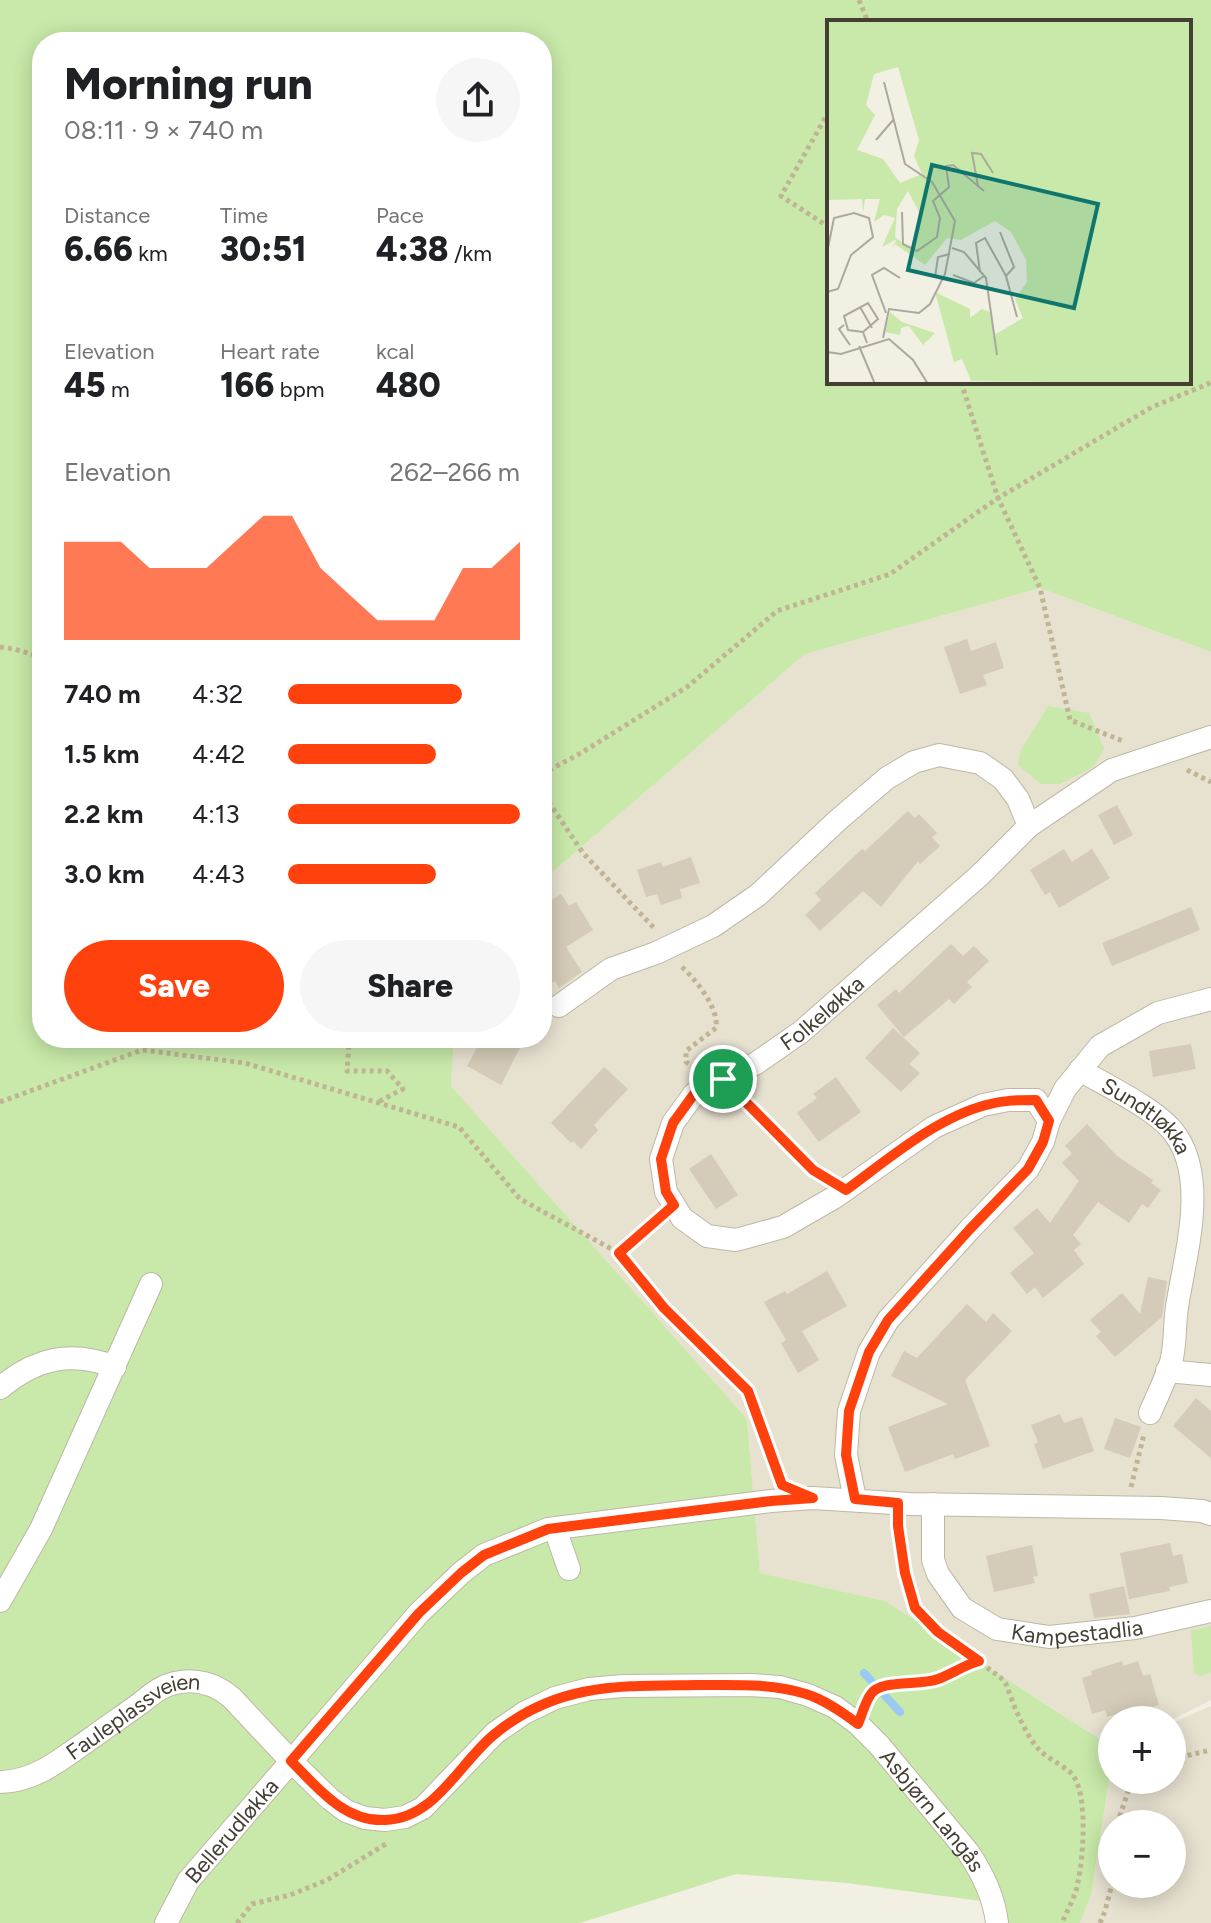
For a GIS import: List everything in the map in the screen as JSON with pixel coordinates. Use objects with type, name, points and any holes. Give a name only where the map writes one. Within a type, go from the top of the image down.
[{"type":"street","name":"Folkeløkka","points":[[1049,1121],[1036,1100],[1008,1100],[983,1105],[934,1127],[846,1190],[783,1227],[736,1240],[707,1236],[682,1218],[666,1192],[661,1159],[673,1123],[694,1094],[755,1064],[801,1032],[980,875],[1029,826],[1112,770],[1211,737]]},
{"type":"street","points":[[559,1006],[611,969],[713,926],[758,895],[887,778],[914,762],[939,755],[980,763],[1003,779],[1018,799],[1029,826]]},
{"type":"street","name":"Sundtløkka","points":[[855,1499],[846,1455],[849,1411],[869,1352],[888,1320],[1028,1169],[1065,1089],[1100,1046],[1158,1013],[1211,999]]},
{"type":"street","name":"Sundtløkka","points":[[1080,1070],[1150,1112],[1172,1131],[1188,1160],[1193,1200],[1171,1360],[1150,1413]]},
{"type":"street","points":[[0,1601],[41,1529],[151,1284]]},
{"type":"street","points":[[0,1388],[18,1373],[42,1362],[68,1357],[97,1360],[115,1367]]},
{"type":"street","points":[[1167,1371],[1211,1375]]},
{"type":"street","points":[[813,1498],[898,1503],[1126,1507],[1211,1514]]},
{"type":"street","name":"Bellerudløkka","points":[[166,1923],[188,1881],[291,1761],[419,1613],[484,1555],[548,1529],[813,1498]]},
{"type":"street","name":"Kampestadlia","points":[[933,1504],[933,1560],[938,1574],[962,1608],[997,1629],[1049,1637],[1135,1628],[1211,1611]]},
{"type":"street","points":[[555,1529],[569,1569]]},
{"type":"street","name":"Fauleplassveien","points":[[0,1782],[21,1780],[36,1774],[103,1730],[157,1689],[188,1681],[209,1684],[224,1691],[291,1761]]},
{"type":"street","name":"Asbjørn Langås","points":[[405,1817],[430,1802],[470,1757],[505,1726],[555,1698],[589,1689],[623,1686],[780,1687],[835,1707],[879,1745],[980,1870],[989,1889],[997,1923]]},
{"type":"street","points":[[291,1761],[346,1811],[365,1818],[385,1820],[405,1817]]},
{"type":"path","points":[[859,0],[867,20]]},
{"type":"path","points":[[827,115],[781,196],[827,226]]},
{"type":"path","points":[[552,769],[687,687],[777,611],[890,574],[998,498],[1152,407],[1211,381]]},
{"type":"path","points":[[962,384],[998,498],[1040,588],[1070,720],[1158,755],[1211,782]]},
{"type":"path","points":[[0,647],[32,654]]},
{"type":"path","points":[[552,807],[583,853],[699,984],[717,1020],[716,1028],[686,1051],[686,1062],[695,1069],[717,1073],[813,1170],[846,1190]]},
{"type":"path","points":[[349,1048],[347,1071],[387,1071],[403,1089],[378,1103]]},
{"type":"path","points":[[0,1102],[142,1050],[245,1063],[459,1127],[520,1199],[619,1253],[664,1308],[748,1391],[782,1485],[813,1498]]},
{"type":"path","points":[[619,1253],[674,1205]]},
{"type":"path","points":[[1126,1507],[1150,1413]]},
{"type":"path","points":[[898,1503],[905,1573],[915,1608],[938,1632],[1001,1678],[1039,1750],[1073,1774],[1079,1788],[1083,1821],[1078,1885],[1062,1923]]},
{"type":"path","points":[[858,1724],[871,1692],[883,1686],[937,1680],[979,1661]]},
{"type":"path","points":[[1186,1756],[1211,1750]]},
{"type":"path","points":[[237,1923],[252,1904],[290,1895],[327,1880],[385,1845],[405,1817]]},
{"type":"path","points":[[1100,1923],[1108,1898]]},
{"type":"shaded area","points":[[1040,588],[1211,652],[1211,1700],[1186,1712],[1186,1706],[1098,1706],[1098,1738],[885,1601],[760,1573],[747,1419],[451,1086],[453,1048],[552,1048],[552,872],[805,654]]},
{"type":"shaded area","points":[[1211,1706],[1211,1923],[1080,1923],[1091,1895],[1098,1850],[1098,1898],[1186,1898],[1186,1810],[1104,1810],[1107,1794],[1186,1794],[1186,1717]]},
{"type":"green space","points":[[0,0],[1211,0],[1211,652],[1040,588],[805,654],[552,872],[552,32],[32,32],[32,1048],[453,1048],[451,1086],[747,1419],[760,1573],[885,1601],[1098,1738],[1098,1794],[1107,1794],[1104,1810],[1098,1810],[1098,1850],[1091,1895],[1080,1923],[1006,1923],[1003,1904],[847,1883],[736,1874],[580,1923],[0,1923]]},
{"type":"green space","points":[[1048,706],[1089,713],[1104,749],[1093,767],[1060,784],[1041,784],[1018,765],[1020,752]]},
{"type":"green space","points":[[1211,1626],[1211,1672],[1201,1676],[1194,1673],[1191,1630]]},
{"type":"building","points":[[967,639],[971,651],[996,642],[1004,668],[983,675],[987,685],[960,694],[944,647]]},
{"type":"building","points":[[1117,805],[1133,835],[1114,845],[1098,815]]},
{"type":"building","points":[[908,811],[915,818],[919,814],[937,833],[932,837],[940,846],[920,864],[918,861],[881,907],[863,891],[820,931],[805,915],[821,900],[815,893]]},
{"type":"building","points":[[1064,849],[1072,862],[1092,849],[1110,878],[1059,908],[1050,892],[1045,895],[1030,870]]},
{"type":"building","points":[[691,857],[700,883],[680,889],[682,898],[661,905],[657,894],[646,897],[637,870],[661,862],[663,867]]},
{"type":"building","points":[[561,894],[569,906],[576,902],[593,930],[566,947],[582,972],[559,988],[555,981],[552,983],[552,900]]},
{"type":"building","points":[[1191,907],[1200,930],[1112,966],[1102,943]]},
{"type":"building","points":[[951,944],[963,956],[974,946],[989,961],[967,982],[972,987],[954,1004],[949,999],[904,1037],[877,1005],[896,989],[899,993]]},
{"type":"building","points":[[893,1028],[920,1053],[909,1064],[920,1073],[901,1092],[865,1058]]},
{"type":"building","points":[[1191,1044],[1196,1069],[1153,1077],[1149,1051]]},
{"type":"building","points":[[477,1048],[520,1048],[501,1085],[467,1066]]},
{"type":"building","points":[[604,1067],[628,1089],[594,1125],[598,1130],[581,1149],[551,1123]]},
{"type":"building","points":[[836,1077],[861,1112],[819,1142],[797,1113],[817,1098],[813,1094]]},
{"type":"building","points":[[1087,1124],[1117,1156],[1153,1180],[1151,1183],[1161,1190],[1148,1208],[1142,1204],[1129,1223],[1098,1202],[1073,1235],[1081,1244],[1074,1250],[1084,1264],[1043,1298],[1035,1287],[1027,1294],[1010,1273],[1034,1253],[1013,1228],[1037,1208],[1050,1223],[1079,1181],[1062,1163],[1072,1153],[1065,1146]]},
{"type":"building","points":[[711,1154],[738,1195],[716,1209],[689,1169]]},
{"type":"building","points":[[827,1271],[847,1306],[802,1331],[819,1360],[798,1373],[781,1343],[790,1338],[786,1340],[764,1302],[785,1291],[787,1294]]},
{"type":"building","points":[[1148,1277],[1167,1281],[1162,1317],[1115,1357],[1096,1336],[1101,1332],[1090,1320],[1122,1293],[1140,1314]]},
{"type":"building","points":[[967,1304],[986,1322],[993,1313],[1012,1331],[965,1380],[990,1446],[955,1459],[953,1454],[905,1472],[888,1427],[948,1404],[891,1376],[904,1351],[917,1358]]},
{"type":"building","points":[[1196,1398],[1211,1411],[1211,1458],[1173,1426]]},
{"type":"building","points":[[1060,1414],[1064,1423],[1082,1417],[1094,1451],[1043,1469],[1031,1425]]},
{"type":"building","points":[[1115,1418],[1141,1427],[1130,1458],[1104,1449]]},
{"type":"building","points":[[1170,1543],[1173,1556],[1182,1554],[1188,1583],[1169,1587],[1170,1591],[1129,1599],[1120,1553]]},
{"type":"building","points":[[1032,1545],[1038,1576],[1033,1577],[1035,1583],[994,1592],[986,1556]]},
{"type":"building","points":[[1124,1586],[1130,1614],[1094,1618],[1089,1594]]},
{"type":"building","points":[[1122,1661],[1123,1666],[1138,1661],[1143,1676],[1150,1674],[1159,1705],[1098,1706],[1098,1712],[1092,1714],[1082,1678],[1092,1675],[1091,1671]]},
{"type":"waterway","points":[[864,1673],[900,1712]]},
{"type":"route","points":[[723,1079],[813,1170],[846,1190],[934,1127],[983,1105],[1008,1100],[1036,1100],[1049,1121],[1043,1142],[1028,1169],[888,1320],[869,1352],[849,1411],[846,1455],[855,1499],[898,1503],[905,1573],[915,1608],[938,1632],[979,1661],[937,1680],[883,1686],[871,1692],[858,1724],[835,1707],[780,1687],[623,1686],[589,1689],[555,1698],[524,1713],[495,1733],[423,1808],[405,1817],[385,1820],[365,1818],[346,1811],[291,1761],[419,1613],[484,1555],[548,1529],[813,1498],[782,1485],[748,1391],[664,1308],[619,1253],[674,1205],[666,1192],[661,1159],[673,1123],[694,1094],[723,1079]]}]
